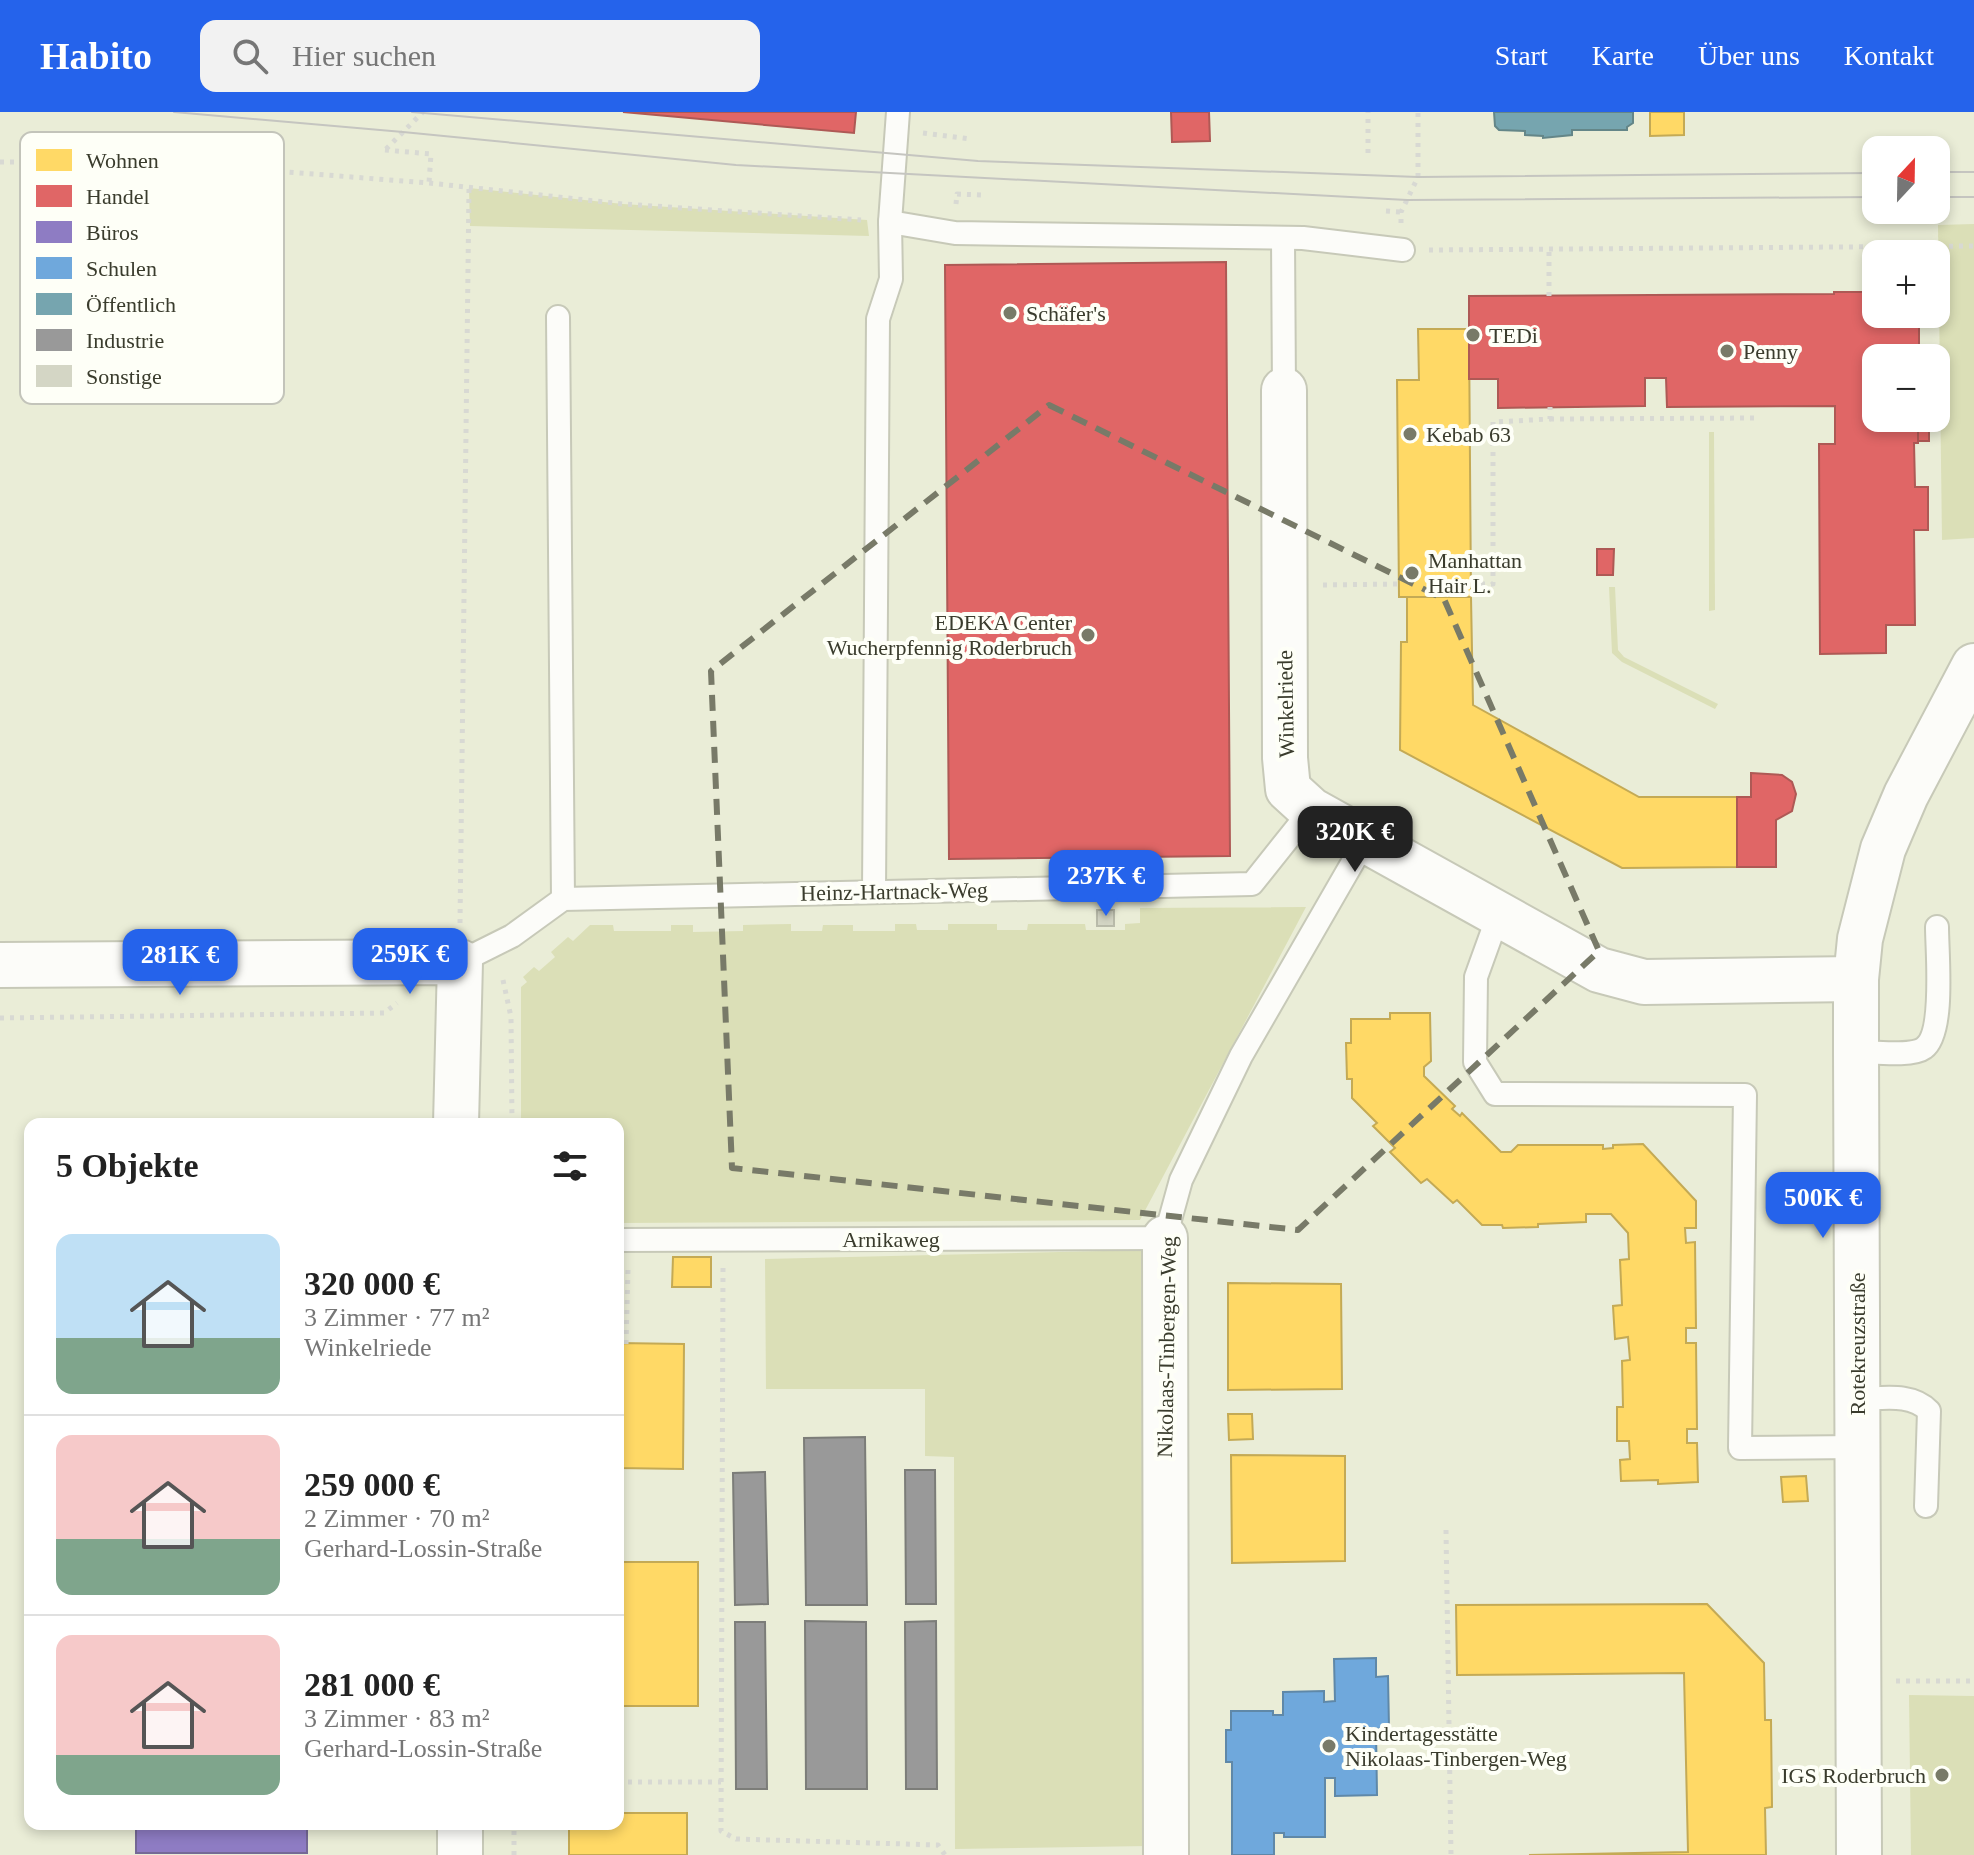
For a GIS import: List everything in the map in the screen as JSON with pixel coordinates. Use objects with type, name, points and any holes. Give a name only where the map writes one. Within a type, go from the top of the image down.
[{"type":"street","name":"Winkelriede","points":[[1284,390],[1285,758],[1288,789],[1311,810],[1599,970],[1644,982],[1856,979]]},
{"type":"street","name":"Rotekreuzstraße","points":[[1859,1855],[1856,979],[1860,939],[1883,849],[1912,782],[1974,666]]},
{"type":"street","points":[[0,965],[477,953],[457,1118]]},
{"type":"street","name":"Nikolaas-Tinbergen-Weg","points":[[1165,1238],[1166,1855]]},
{"type":"street","points":[[460,1830],[460,1855]]},
{"type":"lane","points":[[874,891],[878,319],[891,279],[890,222],[898,121]]},
{"type":"lane","points":[[890,222],[955,233],[1303,238],[1403,250]]},
{"type":"lane","name":"Winkelriede","points":[[1283,239],[1284,390]]},
{"type":"lane","points":[[477,953],[512,936],[563,899],[558,317]]},
{"type":"lane","name":"Heinz-Hartnack-Weg","points":[[563,899],[1252,884],[1311,810]]},
{"type":"lane","name":"Nikolaas-Tinbergen-Weg","points":[[1165,1238],[1181,1180],[1241,1056],[1365,841]]},
{"type":"lane","points":[[1498,916],[1476,977],[1475,1062],[1495,1094],[1745,1095],[1740,1448],[1857,1447]]},
{"type":"lane","points":[[1856,1052],[1913,1052],[1924,1048],[1934,1035],[1937,1015],[1937,927]]},
{"type":"lane","name":"Arnikaweg","points":[[624,1240],[1165,1238]]},
{"type":"lane","points":[[1857,1399],[1912,1399],[1929,1411],[1926,1506]]},
{"type":"path","points":[[423,112],[385,150],[431,154],[429,183]]},
{"type":"path","points":[[1368,112],[1368,153]]},
{"type":"path","points":[[1386,211],[1401,212],[1418,177],[1418,112]]},
{"type":"path","points":[[898,121],[970,139]]},
{"type":"path","points":[[0,162],[20,162]]},
{"type":"path","points":[[284,172],[429,183],[623,204],[890,222]]},
{"type":"path","points":[[469,188],[477,953],[511,1017],[512,1118]]},
{"type":"path","points":[[1403,250],[1974,246]]},
{"type":"path","points":[[1549,250],[1549,296]]},
{"type":"path","points":[[1550,407],[1550,419]]},
{"type":"path","points":[[1471,584],[1493,584],[1493,422],[1758,418]]},
{"type":"path","points":[[1284,585],[1398,584]]},
{"type":"path","points":[[0,1018],[384,1013],[409,996]]},
{"type":"path","points":[[723,1239],[721,1831],[736,1839],[938,1845],[945,1855]]},
{"type":"path","points":[[624,1275],[626,1344]]},
{"type":"path","points":[[1446,1530],[1451,1855]]},
{"type":"path","points":[[1887,1681],[1974,1681]]},
{"type":"path","points":[[624,1782],[721,1782]]},
{"type":"path","points":[[514,1830],[514,1855]]},
{"type":"highlighted area","points":[[1049,405],[1444,599],[1599,951],[1298,1230],[732,1168],[711,671]]},
{"type":"green space","points":[[469,188],[623,204],[867,220],[869,236],[470,226]]},
{"type":"green space","points":[[1974,224],[1974,538],[1942,540],[1941,432],[1950,432],[1950,344],[1940,344],[1939,328],[1950,328],[1950,240],[1938,240],[1938,225]]},
{"type":"green space","points":[[1709,432],[1714,432],[1715,610],[1709,611]]},
{"type":"green space","points":[[1609,587],[1615,587],[1618,650],[1624,657],[1718,704],[1715,709],[1622,662],[1612,653]]},
{"type":"green space","points":[[1306,907],[1140,1220],[624,1223],[624,1118],[521,1118],[521,987],[527,982],[523,977],[534,967],[539,971],[555,957],[551,952],[568,937],[573,941],[590,925],[613,925],[614,931],[671,931],[671,925],[693,925],[693,932],[743,931],[743,925],[791,924],[791,931],[822,931],[823,925],[853,925],[853,931],[895,931],[895,924],[916,924],[917,930],[948,930],[948,924],[997,924],[997,930],[1027,930],[1028,924],[1085,924],[1086,930],[1125,930],[1125,924],[1140,923],[1140,908]]},
{"type":"green space","points":[[1147,1250],[1149,1846],[955,1849],[954,1457],[925,1456],[925,1389],[766,1389],[765,1259]]},
{"type":"green space","name":"IGS Roderbruch","points":[[1909,1695],[1974,1696],[1974,1855],[1911,1855]]},
{"type":"building: Wohnen","points":[[1650,112],[1684,112],[1684,135],[1650,136]]},
{"type":"building: Wohnen","points":[[1418,329],[1469,329],[1471,597],[1399,597],[1397,380],[1419,380]]},
{"type":"building: Wohnen","points":[[1407,597],[1471,597],[1473,705],[1639,797],[1737,797],[1737,867],[1622,868],[1400,750],[1401,642],[1407,642]]},
{"type":"building: Wohnen","points":[[1390,1013],[1430,1013],[1431,1061],[1424,1067],[1424,1076],[1455,1106],[1452,1109],[1460,1116],[1462,1113],[1501,1152],[1511,1152],[1518,1145],[1603,1145],[1603,1149],[1613,1148],[1613,1145],[1643,1144],[1696,1201],[1696,1228],[1685,1228],[1686,1243],[1695,1242],[1696,1328],[1686,1328],[1686,1343],[1696,1343],[1697,1429],[1687,1429],[1687,1443],[1697,1443],[1698,1482],[1658,1484],[1658,1480],[1621,1481],[1620,1460],[1630,1459],[1629,1441],[1617,1441],[1617,1407],[1623,1407],[1622,1361],[1630,1360],[1628,1337],[1615,1339],[1613,1306],[1622,1305],[1620,1260],[1629,1259],[1628,1233],[1611,1214],[1586,1214],[1586,1222],[1538,1224],[1538,1227],[1482,1225],[1457,1200],[1453,1203],[1427,1179],[1421,1183],[1390,1152],[1395,1148],[1373,1126],[1377,1123],[1352,1098],[1352,1079],[1347,1079],[1346,1043],[1351,1043],[1351,1019],[1390,1019]]},
{"type":"building: Wohnen","points":[[673,1257],[711,1257],[711,1287],[672,1287]]},
{"type":"building: Wohnen","points":[[1228,1283],[1341,1284],[1342,1389],[1228,1390]]},
{"type":"building: Wohnen","points":[[624,1343],[684,1344],[683,1469],[624,1468]]},
{"type":"building: Wohnen","points":[[1228,1414],[1252,1414],[1253,1439],[1229,1440]]},
{"type":"building: Wohnen","points":[[1231,1455],[1345,1456],[1345,1561],[1232,1563]]},
{"type":"building: Wohnen","points":[[1806,1476],[1808,1501],[1783,1502],[1781,1477]]},
{"type":"building: Wohnen","points":[[624,1562],[698,1562],[698,1706],[624,1706]]},
{"type":"building: Wohnen","points":[[1707,1604],[1764,1663],[1765,1720],[1771,1720],[1772,1807],[1765,1808],[1766,1855],[1529,1855],[1688,1852],[1684,1673],[1457,1675],[1456,1605]]},
{"type":"building: Wohnen","points":[[624,1813],[687,1813],[687,1855],[569,1855],[569,1830],[624,1830]]},
{"type":"building: Handel","points":[[623,112],[856,112],[854,133]]},
{"type":"building: Handel","points":[[1171,112],[1209,112],[1210,141],[1172,142]]},
{"type":"building: Handel","points":[[1226,262],[1230,856],[949,859],[945,265]]},
{"type":"building: Handel","points":[[1862,292],[1862,328],[1919,328],[1919,344],[1862,344],[1862,432],[1918,432],[1918,443],[1914,443],[1915,487],[1928,487],[1928,530],[1914,530],[1915,625],[1886,625],[1886,653],[1820,654],[1819,444],[1835,444],[1835,406],[1667,407],[1666,378],[1645,378],[1645,406],[1498,408],[1498,379],[1469,379],[1469,296]]},
{"type":"building: Handel","points":[[1918,432],[1929,432],[1929,441],[1918,441]]},
{"type":"building: Handel","points":[[1597,549],[1614,549],[1613,575],[1597,575]]},
{"type":"building: Handel","points":[[1751,773],[1782,775],[1792,782],[1796,794],[1792,811],[1776,820],[1776,867],[1737,867],[1737,797],[1751,797]]},
{"type":"building: Büros","points":[[136,1830],[307,1830],[307,1853],[136,1853]]},
{"type":"building: Schulen","points":[[1376,1658],[1376,1677],[1388,1676],[1389,1728],[1376,1729],[1377,1795],[1335,1796],[1335,1778],[1325,1778],[1325,1837],[1284,1837],[1284,1833],[1274,1833],[1274,1855],[1232,1855],[1232,1762],[1226,1762],[1226,1730],[1231,1730],[1231,1711],[1273,1711],[1273,1715],[1283,1715],[1283,1692],[1324,1691],[1324,1702],[1335,1701],[1334,1659]]},
{"type":"building: Öffentlich","points":[[1494,112],[1633,112],[1633,123],[1627,130],[1572,130],[1572,135],[1543,138],[1525,135],[1525,131],[1499,130],[1495,126]]},
{"type":"building: Industrie","points":[[865,1437],[867,1605],[806,1605],[804,1438]]},
{"type":"building: Industrie","points":[[905,1470],[935,1470],[936,1604],[906,1604]]},
{"type":"building: Industrie","points":[[765,1472],[768,1604],[735,1605],[733,1473]]},
{"type":"building: Industrie","points":[[805,1621],[866,1622],[867,1789],[806,1789]]},
{"type":"building: Industrie","points":[[936,1621],[937,1789],[906,1789],[905,1622]]},
{"type":"building: Industrie","points":[[735,1622],[765,1622],[767,1789],[736,1789]]},
{"type":"building: Sonstige","points":[[1097,910],[1114,910],[1114,926],[1097,926]]},
{"type":"tram line","points":[[174,112],[736,165],[1407,200],[1862,197]]},
{"type":"tram line","points":[[412,112],[978,161],[1418,177],[1862,173]]},
{"type":"tram line","points":[[1950,172],[1974,172]]},
{"type":"tram line","points":[[1950,197],[1974,197]]},
{"type":"place","name":"Schäfer's","points":[[1010,313]]},
{"type":"place","name":"TEDi","points":[[1473,335]]},
{"type":"place","name":"Penny","points":[[1727,351]]},
{"type":"place","name":"Kebab 63","points":[[1410,434]]},
{"type":"place","name":"Manhattan Hair L.","points":[[1412,573]]},
{"type":"place","name":"EDEKA Center Wucherpfennig Roderbruch","points":[[1088,635]]},
{"type":"place","name":"Kindertagesstätte Nikolaas-Tinbergen-Weg","points":[[1329,1746]]},
{"type":"place","name":"IGS Roderbruch","points":[[1942,1775]]}]
